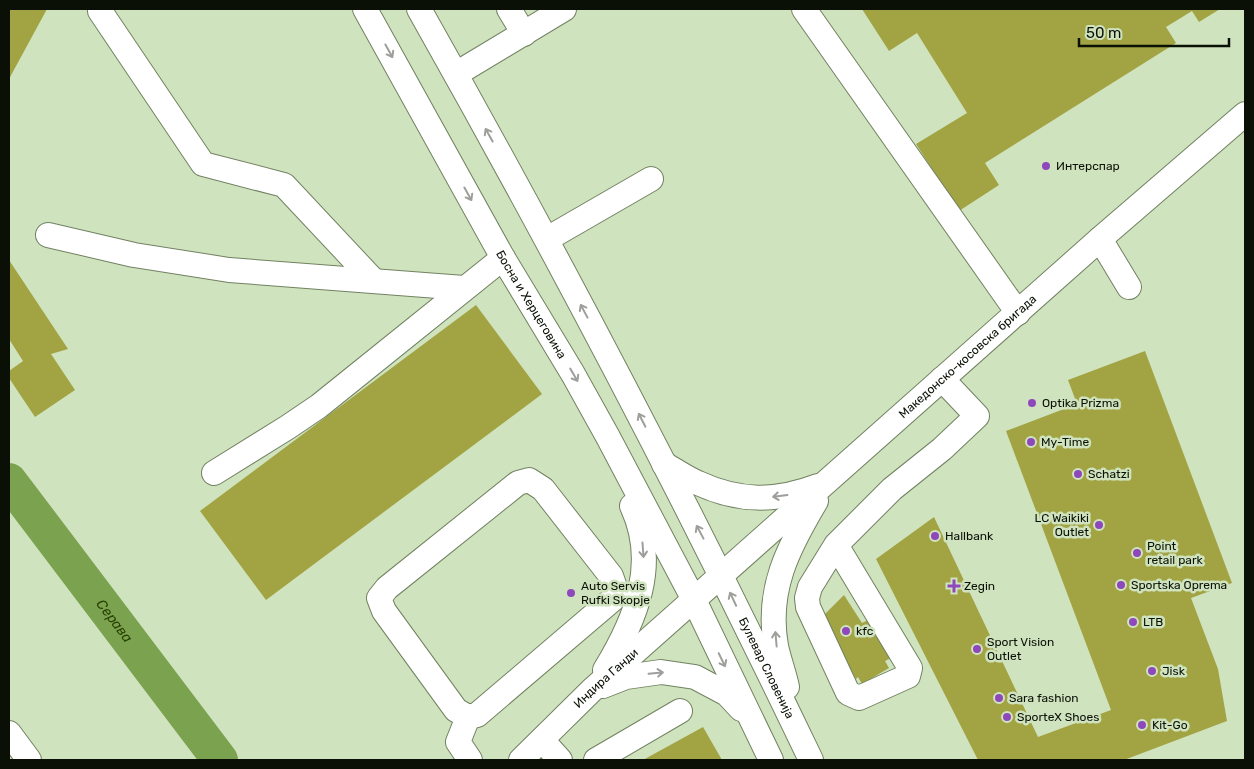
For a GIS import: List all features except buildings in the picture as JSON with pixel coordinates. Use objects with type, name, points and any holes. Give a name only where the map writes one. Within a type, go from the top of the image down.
[{"type":"street","name":"Босна и Херцеговина","points":[[365,9],[503,258],[573,374],[694,600]]},
{"type":"street","points":[[419,9],[547,239],[722,576]]},
{"type":"street","points":[[509,9],[524,34]]},
{"type":"street","points":[[456,74],[564,9]]},
{"type":"street","points":[[804,9],[1018,313]]},
{"type":"street","points":[[100,10],[203,164],[284,185],[374,281]]},
{"type":"street","name":"Македонско-косовска бригада","points":[[694,600],[1100,238],[1245,114]]},
{"type":"street","points":[[547,239],[651,179]]},
{"type":"street","points":[[48,235],[134,255],[229,270],[464,288]]},
{"type":"street","points":[[1100,238],[1129,287]]},
{"type":"street","points":[[214,473],[319,406],[503,258]]},
{"type":"street","points":[[836,546],[910,668],[908,676],[859,698],[848,693],[808,607],[807,598],[810,587],[836,546],[892,489],[942,449],[977,416],[942,379]]},
{"type":"street","points":[[592,690],[621,643],[634,616],[643,579],[644,550],[637,516],[620,478],[608,437]]},
{"type":"street","points":[[664,464],[697,483],[732,495],[764,498],[796,494],[827,483]]},
{"type":"street","points":[[529,480],[542,489],[610,576],[616,590],[613,599],[477,715],[468,717],[456,710],[384,611],[379,598],[387,588],[518,482],[529,480]]},
{"type":"street","points":[[800,737],[776,645],[774,604],[784,560],[827,483]]},
{"type":"street","name":"Булевар Словенија","points":[[722,576],[811,760]]},
{"type":"street","points":[[694,600],[771,760]]},
{"type":"street","name":"Индира Ганди","points":[[521,760],[592,690],[694,600]]},
{"type":"street","points":[[592,690],[626,677],[660,672],[695,677],[727,694],[751,720]]},
{"type":"street","points":[[596,760],[680,711]]},
{"type":"street","points":[[468,717],[458,742],[470,760]]},
{"type":"street","points":[[9,733],[29,760]]},
{"type":"street","points":[[542,740],[560,760]]},
{"type":"waterway","name":"Серава","points":[[9,481],[220,760]]},
{"type":"place","name":"Интерспар","points":[[1046,166]]},
{"type":"place","name":"Optika Prizma","points":[[1032,403]]},
{"type":"place","name":"My-Time","points":[[1031,442]]},
{"type":"place","name":"Schatzi","points":[[1078,474]]},
{"type":"place","name":"LC Waikiki Outlet","points":[[1099,525]]},
{"type":"place","name":"Hallbank","points":[[935,536]]},
{"type":"place","name":"Point retail park","points":[[1137,553]]},
{"type":"place","name":"Sportska Oprema","points":[[1121,585]]},
{"type":"place","name":"Zegin","points":[[954,586]]},
{"type":"place","name":"Auto Servis Rufki Skopje","points":[[571,593]]},
{"type":"place","name":"LTB","points":[[1133,622]]},
{"type":"place","name":"kfc","points":[[846,631]]},
{"type":"place","name":"Sport Vision Outlet","points":[[977,649]]},
{"type":"place","name":"Jisk","points":[[1152,671]]},
{"type":"place","name":"Sara fashion","points":[[999,698]]},
{"type":"place","name":"SporteX Shoes","points":[[1007,717]]},
{"type":"place","name":"Kit-Go","points":[[1142,725]]}]
